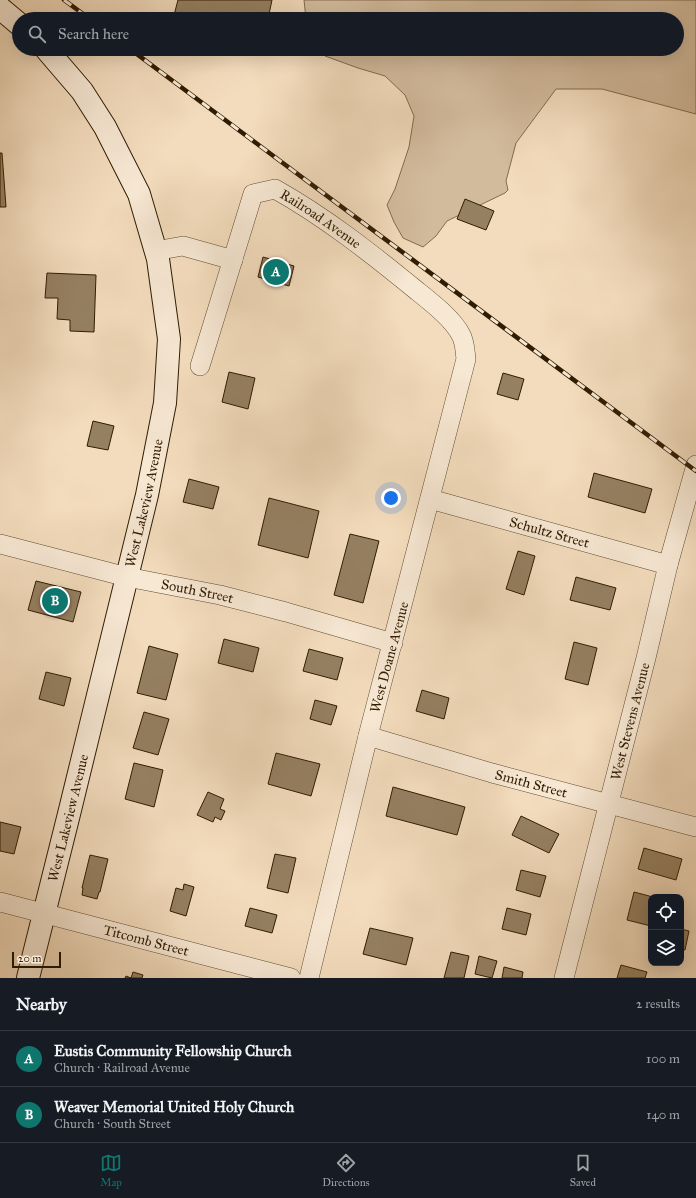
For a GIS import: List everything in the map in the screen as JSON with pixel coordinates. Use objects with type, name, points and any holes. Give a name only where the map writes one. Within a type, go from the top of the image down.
[{"type":"street","points":[[0,8],[12,18]]},
{"type":"street","name":"West Lakeview Avenue","points":[[28,978],[147,495],[165,403],[169,339],[156,251],[139,194],[105,127],[82,91],[52,56]]},
{"type":"street","name":"Railroad Avenue","points":[[200,366],[253,194],[275,189],[296,201],[349,238],[403,279],[433,304],[454,325],[462,336]]},
{"type":"street","points":[[156,251],[183,246],[233,260]]},
{"type":"street","name":"West Doane Avenue","points":[[309,978],[368,736],[466,359],[462,336]]},
{"type":"street","name":"West Stevens Avenue","points":[[564,978],[644,666],[668,565],[696,465]]},
{"type":"street","name":"Schultz Street","points":[[430,499],[668,565]]},
{"type":"street","name":"South Street","points":[[0,544],[127,577],[235,599],[393,643]]},
{"type":"street","name":"Smith Street","points":[[368,736],[492,773],[696,827]]},
{"type":"street","name":"Titcomb Street","points":[[0,902],[291,978]]},
{"type":"shaded area","points":[[304,0],[696,0],[696,114],[602,89],[556,89],[516,143],[506,181],[508,190],[505,193],[447,221],[436,236],[423,247],[403,238],[387,205],[395,189],[409,147],[414,116],[405,95],[385,76],[325,56],[684,56],[684,12],[305,12]]},
{"type":"building","points":[[178,0],[272,0],[269,12],[175,12]]},
{"type":"building","points":[[0,153],[2,153],[6,207],[0,207]]},
{"type":"building","points":[[465,199],[494,211],[486,230],[457,219]]},
{"type":"building","points":[[263,257],[294,266],[289,286],[258,277]]},
{"type":"building","points":[[47,273],[96,275],[94,332],[70,331],[70,320],[57,319],[58,298],[45,298]]},
{"type":"building","points":[[229,372],[255,378],[248,409],[222,402]]},
{"type":"building","points":[[503,373],[524,379],[518,400],[497,394]]},
{"type":"building","points":[[93,421],[114,426],[108,450],[87,446]]},
{"type":"building","points":[[594,473],[652,489],[645,513],[588,497]]},
{"type":"building","points":[[189,479],[219,487],[213,509],[183,502]]},
{"type":"building","points":[[269,498],[319,511],[308,558],[258,545]]},
{"type":"building","points":[[350,534],[379,541],[363,603],[334,595]]},
{"type":"building","points":[[518,551],[535,556],[524,595],[506,589]]},
{"type":"building","points":[[576,577],[616,588],[610,610],[570,600]]},
{"type":"building","points":[[36,581],[81,592],[73,622],[28,610]]},
{"type":"building","points":[[224,639],[259,648],[253,672],[218,663]]},
{"type":"building","points":[[574,642],[597,648],[588,685],[565,679]]},
{"type":"building","points":[[149,646],[178,654],[166,700],[137,693]]},
{"type":"building","points":[[309,649],[343,658],[337,680],[303,671]]},
{"type":"building","points":[[46,672],[71,678],[64,706],[39,699]]},
{"type":"building","points":[[422,690],[449,698],[444,719],[416,711]]},
{"type":"building","points":[[315,700],[337,706],[331,725],[310,719]]},
{"type":"building","points":[[144,712],[169,719],[158,755],[133,748]]},
{"type":"building","points":[[276,753],[320,764],[311,796],[268,784]]},
{"type":"building","points":[[134,763],[163,770],[154,807],[125,799]]},
{"type":"building","points":[[393,787],[465,807],[457,835],[386,816]]},
{"type":"building","points":[[208,792],[224,799],[220,809],[225,811],[221,820],[215,817],[213,822],[197,815]]},
{"type":"building","points":[[521,816],[559,834],[549,853],[512,835]]},
{"type":"building","points":[[0,822],[21,827],[14,854],[0,851]]},
{"type":"building","points":[[644,848],[682,859],[676,880],[638,869]]},
{"type":"building","points":[[275,854],[296,858],[288,893],[267,888]]},
{"type":"building","points":[[90,855],[108,859],[97,899],[82,895],[82,888]]},
{"type":"building","points":[[521,870],[546,876],[540,897],[516,890]]},
{"type":"building","points":[[184,884],[194,887],[186,916],[170,911],[176,888],[183,890]]},
{"type":"building","points":[[634,892],[648,896],[648,925],[627,920]]},
{"type":"building","points":[[250,908],[277,915],[272,933],[245,926]]},
{"type":"building","points":[[507,908],[531,914],[526,935],[502,929]]},
{"type":"building","points":[[370,928],[413,938],[406,965],[363,954]]},
{"type":"building","points":[[684,930],[689,931],[684,950]]},
{"type":"building","points":[[451,952],[469,956],[464,978],[444,978]]},
{"type":"building","points":[[479,956],[497,961],[492,978],[475,974]]},
{"type":"building","points":[[621,965],[647,972],[645,978],[617,978]]},
{"type":"building","points":[[504,967],[523,972],[522,978],[502,978]]},
{"type":"building","points":[[133,972],[143,975],[142,978],[131,978]]},
{"type":"railway","points":[[64,0],[80,12]]},
{"type":"railway","points":[[139,56],[696,471]]},
{"type":"place","name":"Eustis Community Fellowship Church","points":[[276,272]]},
{"type":"place","name":"Weaver Memorial United Holy Church","points":[[55,601]]}]
